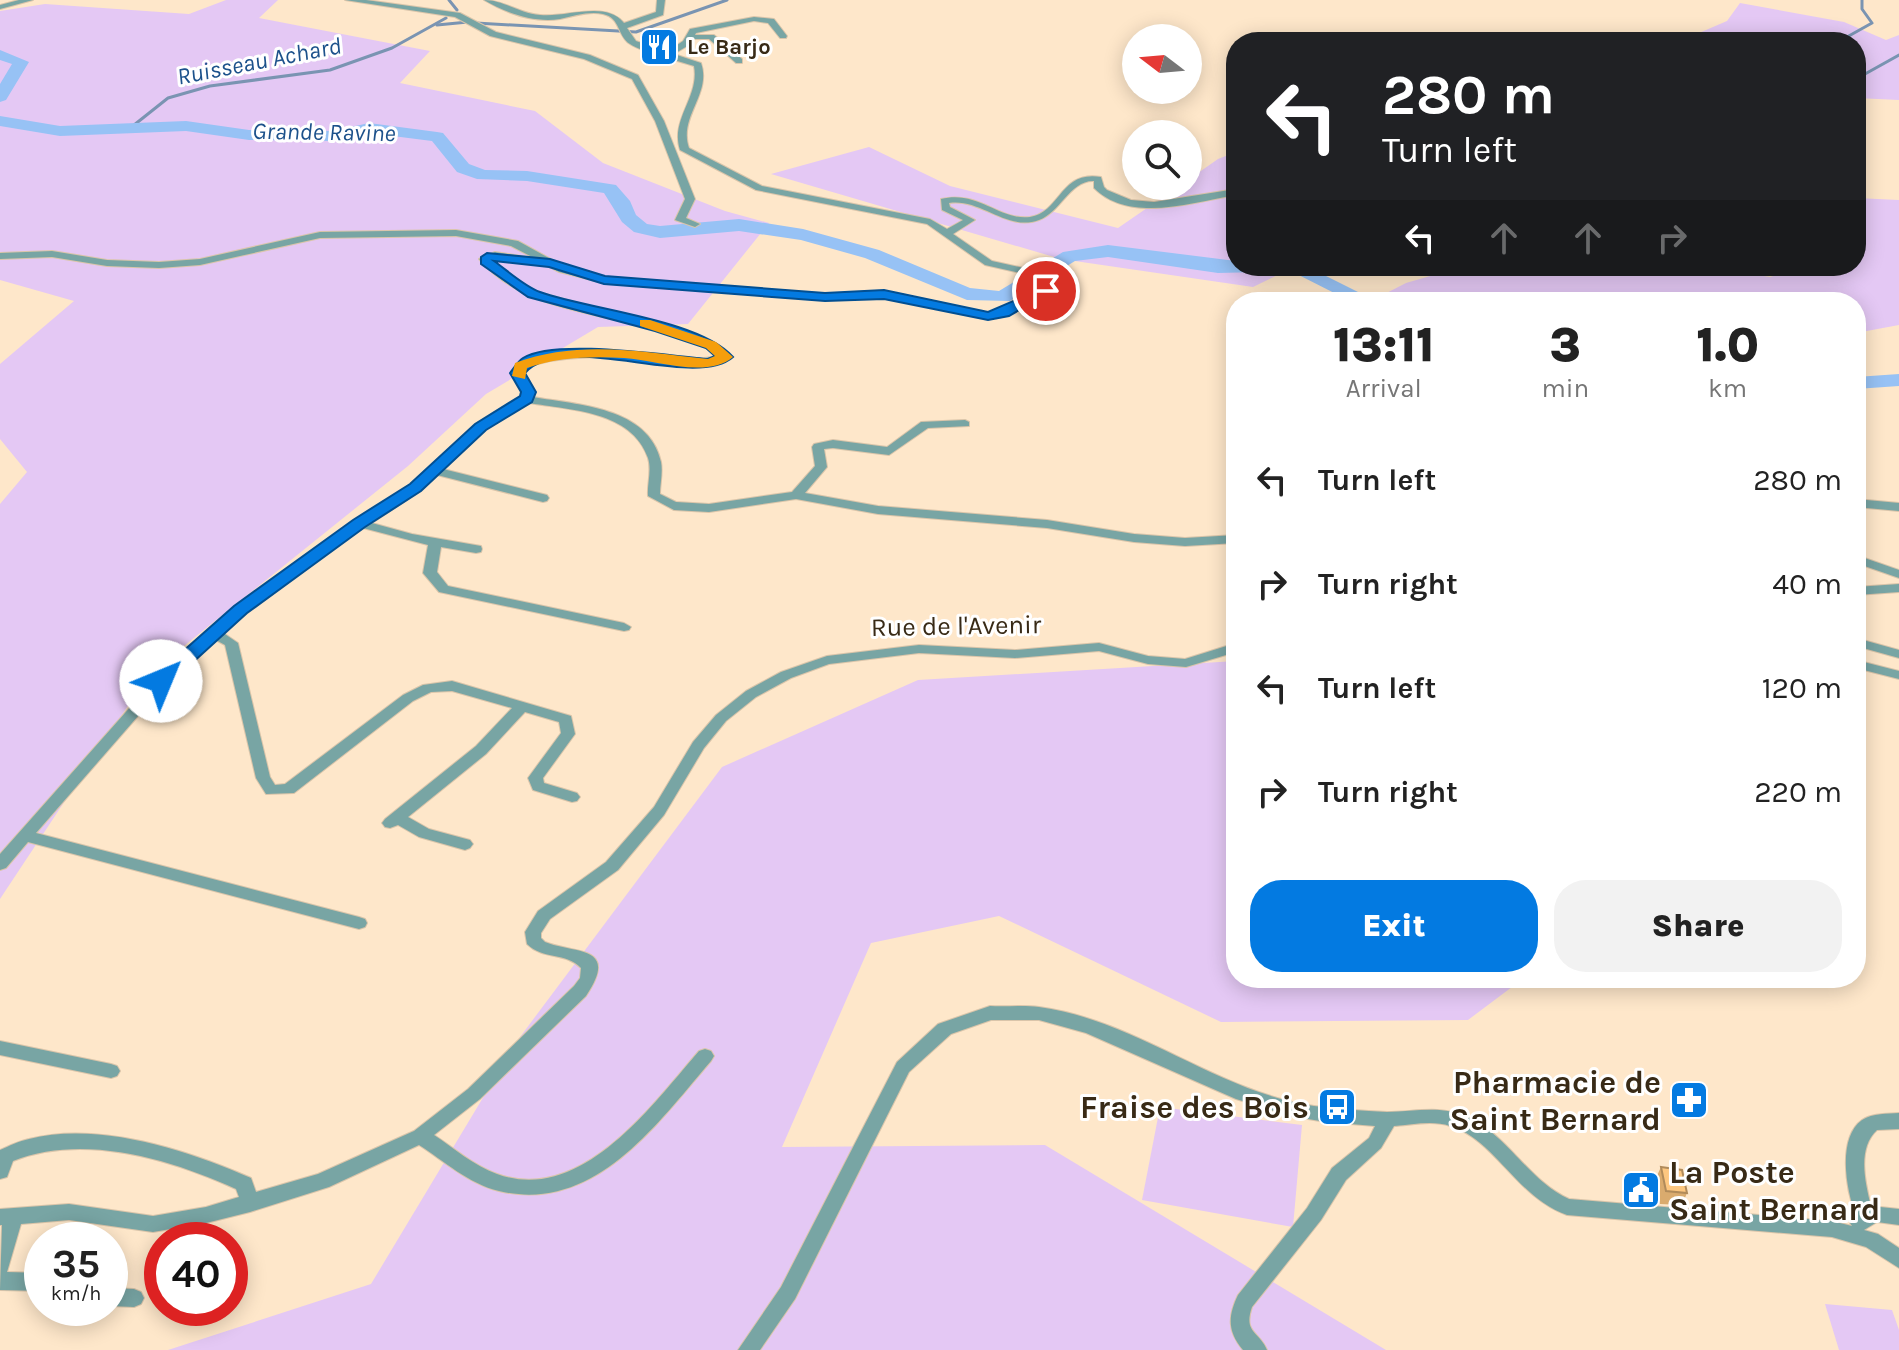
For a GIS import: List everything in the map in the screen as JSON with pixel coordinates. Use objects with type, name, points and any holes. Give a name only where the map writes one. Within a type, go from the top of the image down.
[{"type":"street","points":[[0,7],[29,0]]},
{"type":"street","points":[[349,0],[457,15],[493,34],[587,57],[626,72],[644,90],[690,199],[680,220],[695,224]]},
{"type":"street","points":[[488,0],[538,18],[610,13],[619,20],[633,43],[693,62],[701,70],[681,130],[681,144]]},
{"type":"street","points":[[623,31],[660,13],[661,0]]},
{"type":"street","points":[[669,54],[693,31],[754,19],[771,21],[783,36]]},
{"type":"street","points":[[690,37],[711,37],[739,61]]},
{"type":"street","points":[[663,135],[673,136],[681,130]]},
{"type":"street","points":[[527,399],[529,392],[518,373],[520,366],[549,355],[622,354],[710,363],[725,357],[711,345],[660,328],[533,294],[484,259],[495,255],[550,263],[604,280],[825,297],[884,295],[988,316],[1004,313],[1046,291],[1052,280],[1034,270],[989,263],[947,233],[917,218],[759,188],[700,160],[681,144],[663,135]]},
{"type":"street","points":[[947,233],[970,220],[945,208],[944,201],[948,199],[964,200],[1020,219],[1036,219],[1086,178],[1098,179],[1099,188],[1104,192],[1143,205],[1226,193]]},
{"type":"street","points":[[0,256],[29,253],[107,263],[159,265],[200,262],[308,236],[427,232],[504,241],[529,249],[550,263]]},
{"type":"street","points":[[0,864],[161,681],[213,632],[359,523],[436,471],[480,427],[527,399],[595,412],[629,424],[653,454],[656,472],[654,496],[663,503],[709,508],[796,495],[878,510],[1047,524],[1134,538],[1185,542],[1226,540]]},
{"type":"street","points":[[796,495],[821,467],[818,447],[833,444],[889,451],[900,446],[925,424],[965,424]]},
{"type":"street","points":[[436,471],[543,498]]},
{"type":"street","points":[[1866,504],[1899,507]]},
{"type":"street","points":[[359,523],[435,543],[476,549]]},
{"type":"street","points":[[435,543],[430,573],[444,589],[624,627]]},
{"type":"street","points":[[1866,562],[1899,574]]},
{"type":"street","points":[[1866,590],[1899,588]]},
{"type":"street","points":[[1866,590],[1899,596]]},
{"type":"street","points":[[213,632],[231,643],[263,778],[271,790],[289,789],[408,698],[428,688],[452,686],[566,719],[568,734],[535,778],[538,786],[572,797]]},
{"type":"street","points":[[1866,644],[1897,652]]},
{"type":"street","name":"Rue de l'Avenir","points":[[0,1267],[7,1216],[69,1212],[153,1224],[250,1204],[322,1181],[420,1136],[474,1094],[580,991],[588,979],[590,966],[575,951],[538,946],[533,940],[537,924],[544,915],[612,866],[659,811],[698,745],[721,718],[751,694],[786,675],[827,660],[873,652],[919,649],[1015,654],[1087,647],[1115,650],[1148,660],[1186,663],[1226,650]]},
{"type":"street","points":[[1866,667],[1899,675]]},
{"type":"street","points":[[465,844],[393,821],[481,750],[522,706]]},
{"type":"street","points":[[27,836],[359,923]]},
{"type":"street","points":[[748,1350],[788,1293],[903,1067],[932,1036],[970,1015],[1005,1010],[1043,1013],[1084,1026],[1257,1100],[1304,1111],[1389,1119],[1435,1115],[1459,1121],[1480,1132],[1545,1195],[1567,1207],[1852,1233],[1871,1240],[1899,1259]]},
{"type":"street","points":[[0,1048],[111,1071]]},
{"type":"street","points":[[420,1136],[497,1182],[530,1187],[562,1183],[593,1172],[619,1152],[705,1056]]},
{"type":"street","points":[[1257,1350],[1239,1331],[1238,1316],[1245,1301],[1314,1214],[1339,1174],[1375,1143],[1389,1119]]},
{"type":"street","points":[[1866,1216],[1858,1199],[1855,1177],[1860,1139],[1867,1127],[1874,1123],[1899,1121]]},
{"type":"street","points":[[0,1171],[5,1156],[21,1146],[59,1142],[131,1147],[218,1171],[244,1184],[250,1204]]},
{"type":"street","points":[[1852,1233],[1866,1216],[1874,1213],[1899,1217]]},
{"type":"street","points":[[0,1281],[24,1282]]},
{"type":"street","points":[[128,1298],[134,1298]]},
{"type":"shaded area","points":[[226,0],[278,0],[259,18],[430,51],[400,83],[535,111],[603,163],[725,211],[769,223],[688,324],[598,327],[486,394],[408,466],[149,674],[0,899],[0,504],[27,472],[0,439],[0,364],[74,301],[0,280],[0,11],[45,4],[189,14]]},
{"type":"shaded area","points":[[1740,3],[1844,22],[1886,40],[1899,35],[1899,100],[1866,98],[1866,32],[1701,32],[1727,21]]},
{"type":"shaded area","points":[[869,147],[950,186],[1118,228],[1159,200],[1202,200],[1202,170],[1226,156],[1226,276],[1276,276],[1253,287],[1061,259],[771,174]]},
{"type":"shaded area","points":[[1866,198],[1899,200],[1899,325],[1866,331],[1866,292],[1388,292],[1430,276],[1866,276]]},
{"type":"shaded area","points":[[1226,662],[1226,988],[1511,988],[1468,1020],[1221,1022],[999,916],[871,943],[782,1147],[1045,1145],[1386,1350],[168,1350],[371,1284],[517,1041],[722,767],[918,680]]},
{"type":"shaded area","points":[[1160,1107],[1302,1125],[1293,1227],[1142,1200]]},
{"type":"shaded area","points":[[1825,1304],[1892,1310],[1899,1330],[1899,1350],[1839,1350]]},
{"type":"building","points":[[1661,1167],[1682,1170],[1687,1193],[1666,1191]]},
{"type":"waterway","name":"Ruisseau Achard","points":[[449,0],[457,10]]},
{"type":"waterway","points":[[476,23],[636,32],[727,0]]},
{"type":"waterway","points":[[1856,32],[1872,23],[1862,9],[1862,0]]},
{"type":"waterway","name":"Ruisseau Achard","points":[[129,129],[168,98],[210,86],[330,70],[392,48],[446,18]]},
{"type":"waterway","points":[[437,25],[468,22]]},
{"type":"waterway","name":"Grande Ravine","points":[[0,55],[21,62],[0,97]]},
{"type":"waterway","points":[[1866,73],[1899,55]]},
{"type":"waterway","name":"Grande Ravine","points":[[0,121],[60,131],[186,126],[249,135],[333,136],[369,128],[437,137],[463,168],[483,175],[527,176],[610,189],[621,201],[628,218],[641,228],[660,232],[739,225],[803,235],[872,254],[967,294],[1003,297],[1070,256],[1108,251],[1226,267]]},
{"type":"waterway","name":"Grande Ravine","points":[[1312,276],[1347,292]]},
{"type":"waterway","name":"Grande Ravine","points":[[1866,382],[1899,380]]},
{"type":"slow traffic","points":[[520,376],[520,366],[549,355],[622,354],[710,363],[724,360],[721,351],[711,345],[645,323]]},
{"type":"place","name":"Le Barjo","points":[[659,47]]},
{"type":"place","name":"Pharmacie de Saint Bernard","points":[[1689,1100]]},
{"type":"place","name":"Fraise des Bois","points":[[1337,1107]]},
{"type":"place","name":"La Poste Saint Bernard","points":[[1641,1190]]},
{"type":"route","points":[[161,681],[240,609],[359,523],[416,488],[451,458],[480,427],[527,399],[529,392],[518,373],[520,366],[549,355],[622,354],[710,363],[724,360],[721,351],[711,345],[629,318],[533,294],[485,262],[487,257],[495,255],[550,263],[584,277],[604,280],[825,297],[884,295],[988,316],[1004,313],[1046,291]]}]
